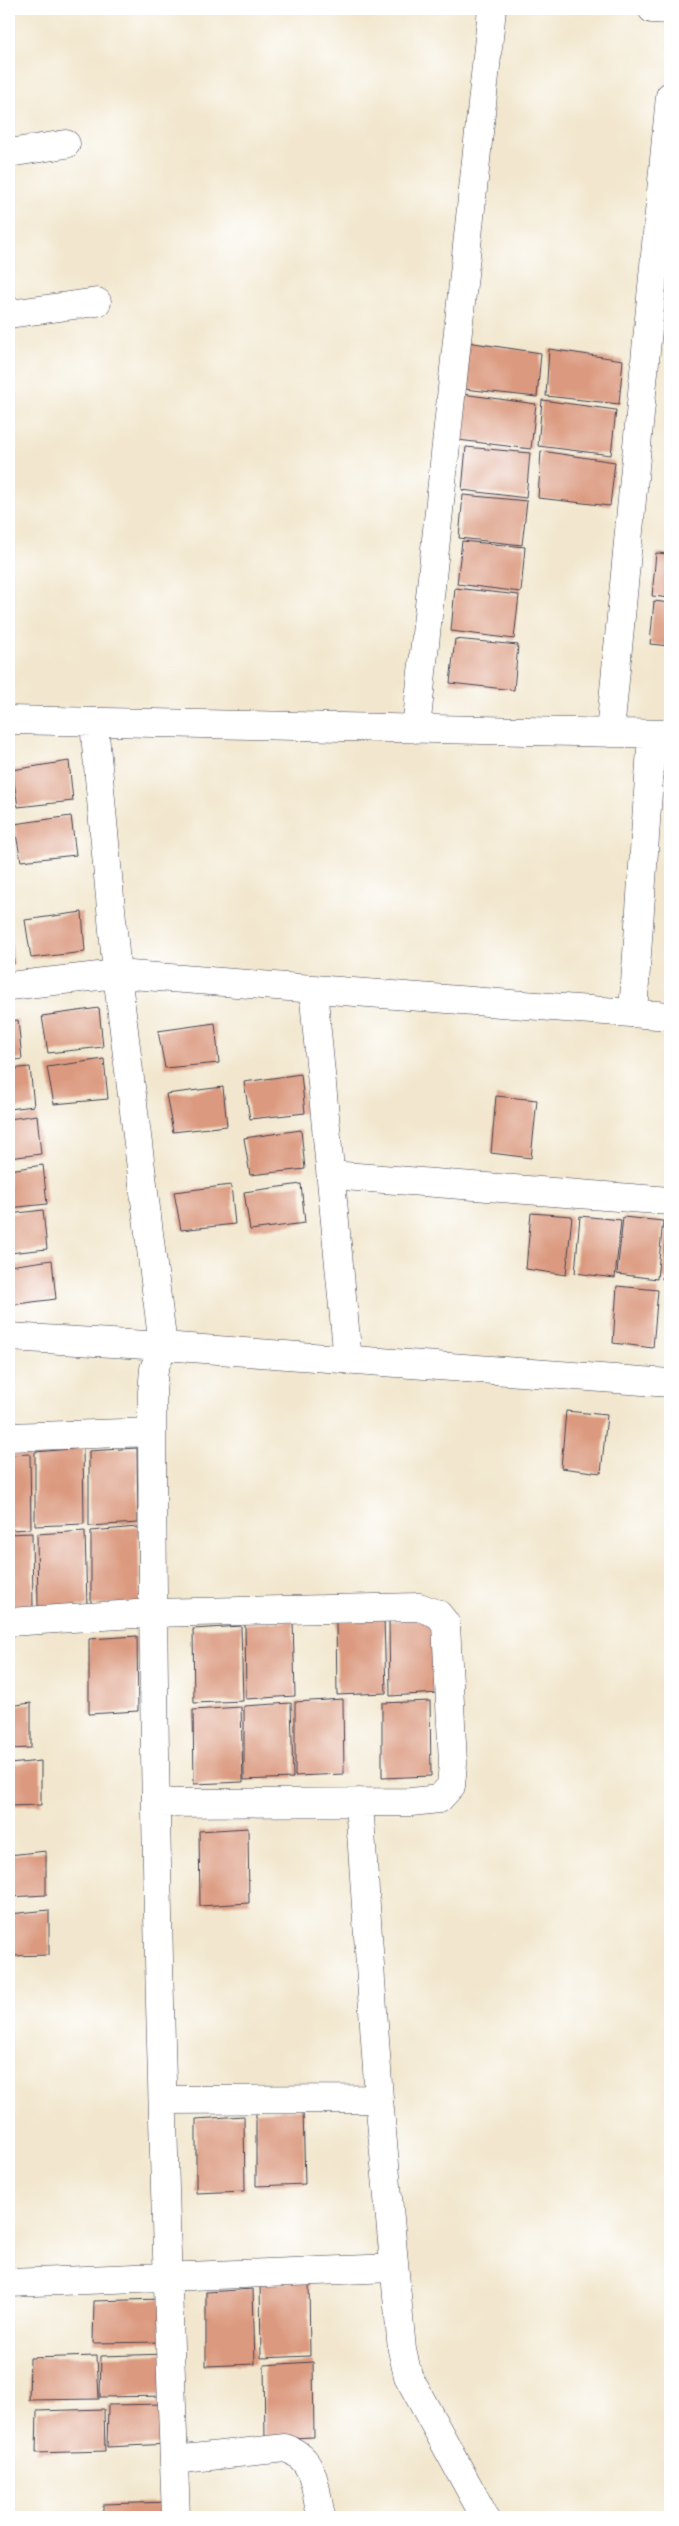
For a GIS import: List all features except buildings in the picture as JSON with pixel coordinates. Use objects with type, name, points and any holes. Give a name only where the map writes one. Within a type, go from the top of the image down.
[{"type":"street","points":[[416,729],[492,9]]},
{"type":"street","points":[[652,9],[670,10]]},
{"type":"street","points":[[610,733],[670,96]]},
{"type":"street","points":[[9,153],[66,144]]},
{"type":"street","points":[[9,314],[98,302]]},
{"type":"street","points":[[9,720],[661,734],[633,1014]]},
{"type":"street","points":[[94,723],[117,974],[164,1346],[154,1369],[152,1612],[167,2278],[176,2517]]},
{"type":"street","points":[[9,986],[117,974],[670,1016]]},
{"type":"street","points":[[313,989],[348,1360]]},
{"type":"street","points":[[331,1175],[670,1201]]},
{"type":"street","points":[[9,1338],[164,1346],[670,1383]]},
{"type":"street","points":[[9,1437],[152,1432]]},
{"type":"street","points":[[9,1622],[152,1612],[419,1607],[438,1614],[446,1624],[453,1763],[451,1786],[439,1799],[412,1802],[156,1803]]},
{"type":"street","points":[[359,1802],[378,2099],[393,2268],[408,2376],[485,2517]]},
{"type":"street","points":[[163,2100],[378,2099]]},
{"type":"street","points":[[9,2283],[393,2268]]},
{"type":"street","points":[[174,2460],[285,2448],[298,2452],[309,2464],[321,2517]]}]
